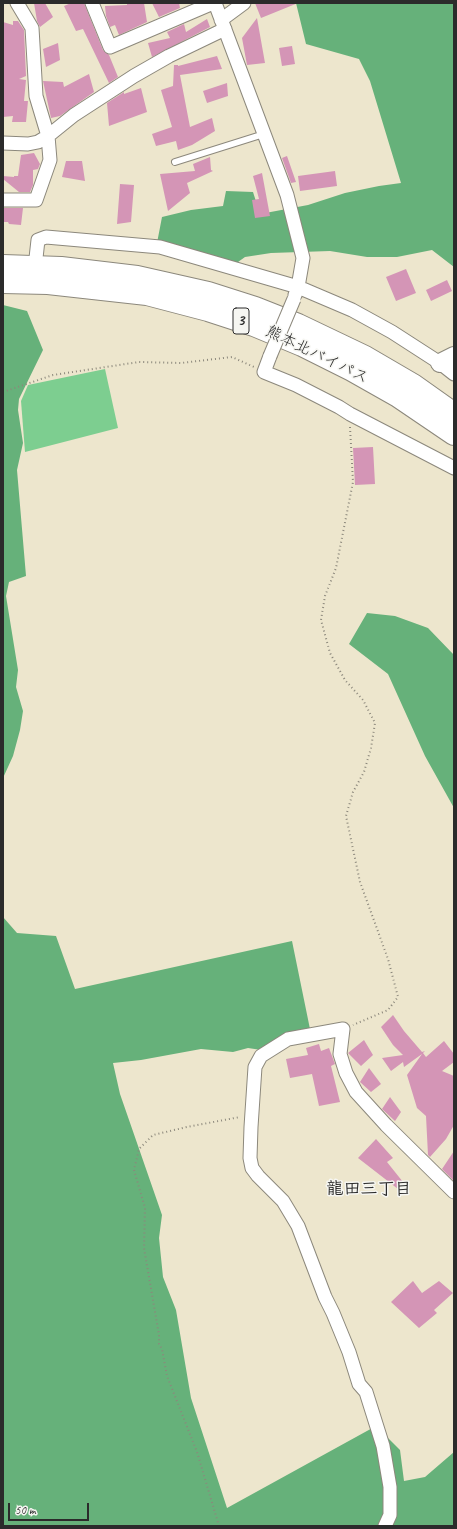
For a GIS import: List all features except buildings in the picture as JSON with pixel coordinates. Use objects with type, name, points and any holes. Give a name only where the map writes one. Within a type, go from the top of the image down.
[{"type":"highway","name":"熊本北バイパス","points":[[3,266],[62,268],[137,278],[190,288],[262,311],[298,325],[365,357],[412,385],[454,414]]},
{"type":"highway","name":"熊本北バイパス","points":[[3,282],[48,283],[114,289],[148,294],[208,310],[254,325],[302,345],[352,370],[398,396],[454,434]]},
{"type":"street","points":[[3,200],[36,200],[50,160],[48,136],[36,96],[32,28],[17,3]]},
{"type":"street","points":[[92,3],[110,48],[214,3],[286,195],[304,258],[296,293],[264,372],[296,385],[454,468]]},
{"type":"street","points":[[3,143],[28,144],[38,142],[48,136],[74,115],[140,73],[223,24],[244,3]]},
{"type":"street","points":[[36,258],[38,240],[46,237],[160,247],[296,293],[352,310],[392,332],[447,359],[454,374]]},
{"type":"street","points":[[3,256],[36,258],[122,268],[158,277],[190,288]]},
{"type":"street","points":[[3,289],[37,287],[114,289]]},
{"type":"street","points":[[386,1526],[390,1515],[390,1487],[383,1446],[366,1392],[359,1384],[349,1352],[325,1297],[298,1226],[283,1201],[252,1168],[250,1158],[251,1116],[255,1067],[261,1056],[288,1039],[343,1029],[340,1054],[346,1073],[356,1092],[386,1125],[454,1192]]},
{"type":"lane","points":[[175,162],[264,134]]},
{"type":"path","points":[[3,392],[53,375],[139,362],[181,363],[232,357],[264,372]]},
{"type":"path","points":[[343,1029],[388,1010],[398,997],[388,959],[360,882],[346,816],[353,792],[364,772],[371,748],[375,723],[362,700],[345,680],[330,653],[322,620],[325,596],[338,561],[353,482],[350,414]]},
{"type":"path","points":[[219,1526],[197,1452],[167,1376],[162,1349],[159,1344],[159,1335],[144,1248],[145,1208],[134,1170],[139,1149],[153,1136],[187,1126],[251,1116]]},
{"type":"green space","points":[[296,3],[454,3],[454,267],[432,250],[397,257],[367,257],[330,251],[271,253],[245,257],[231,267],[157,243],[162,217],[191,210],[223,206],[226,191],[253,192],[260,214],[308,205],[345,193],[401,183],[370,81],[359,59],[306,44]]},
{"type":"green space","points":[[3,305],[27,311],[43,350],[19,399],[18,410],[23,443],[17,470],[26,576],[9,582],[6,596],[18,670],[16,687],[23,711],[13,756],[3,778]]},
{"type":"green space","points":[[105,369],[118,428],[25,452],[21,401],[28,385]]},
{"type":"green space","points":[[367,613],[395,616],[428,628],[454,655],[454,808],[425,756],[388,674],[349,644]]},
{"type":"green space","points":[[3,917],[17,933],[56,936],[75,989],[292,941],[311,1034],[268,1051],[248,1048],[233,1052],[201,1049],[141,1060],[113,1063],[120,1094],[162,1215],[159,1238],[163,1277],[176,1310],[191,1398],[227,1508],[376,1426],[400,1450],[404,1481],[425,1477],[454,1452],[454,1526],[3,1526]]},
{"type":"district","name":"龍田三丁目","points":[[369,1190]]}]
